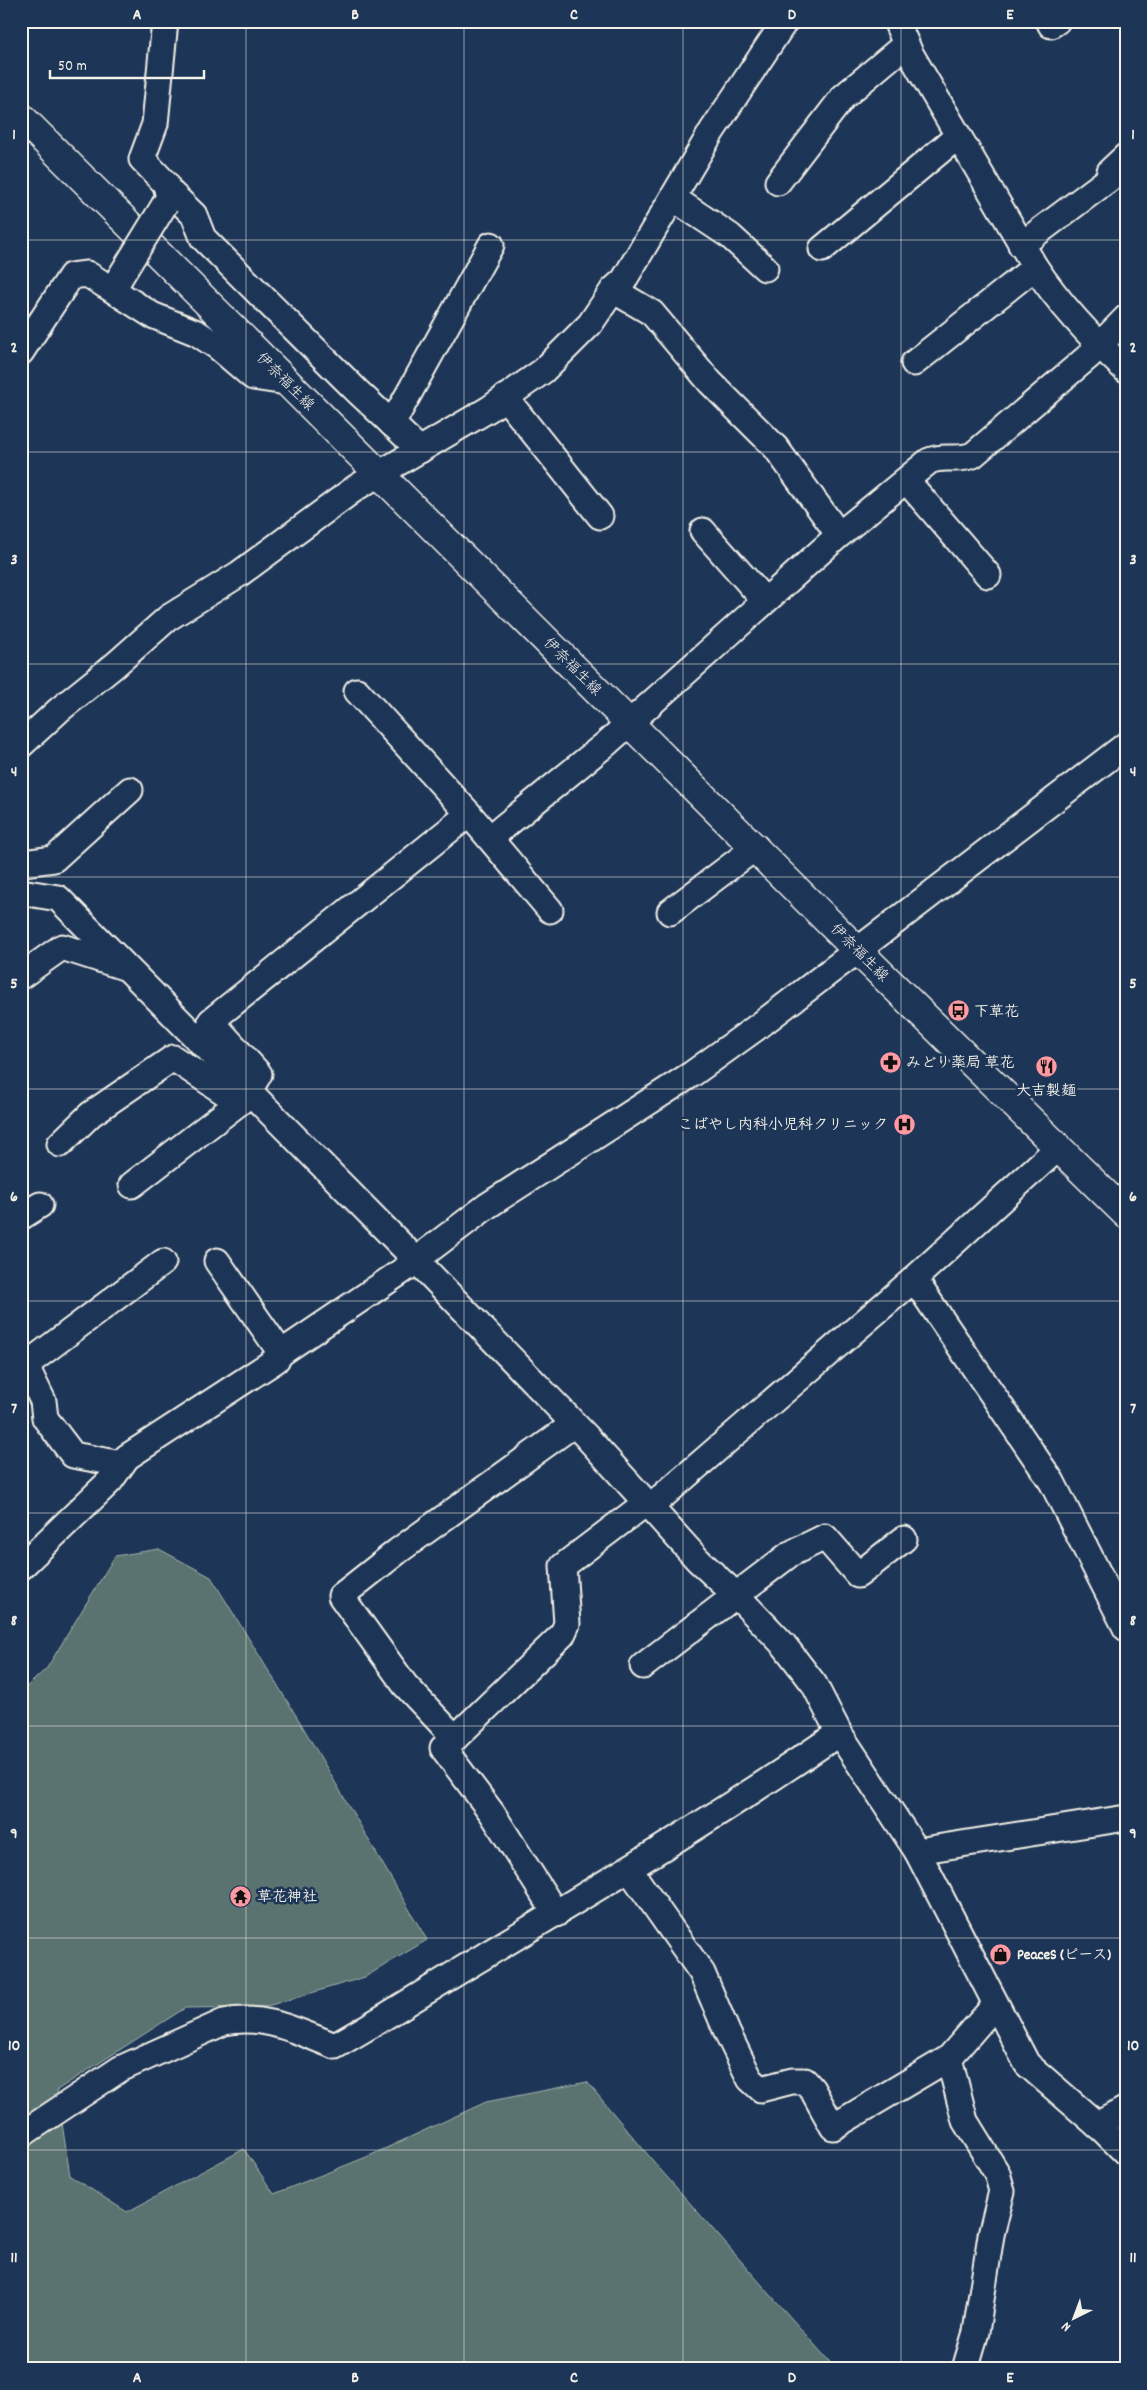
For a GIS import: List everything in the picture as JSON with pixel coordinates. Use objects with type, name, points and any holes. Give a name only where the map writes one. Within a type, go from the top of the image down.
[{"type":"main road","name":"伊奈福生線","points":[[21,117],[756,847],[858,951],[1126,1214]]},
{"type":"street","points":[[112,282],[166,197],[166,184],[142,159],[155,124],[165,21]]},
{"type":"street","points":[[21,745],[59,710],[115,666],[168,618],[239,574],[379,472],[420,450],[543,371],[590,324],[613,290],[624,280],[712,131],[785,21]]},
{"type":"street","points":[[896,21],[906,44],[1035,268],[1057,299],[1099,346],[1126,370]]},
{"type":"street","points":[[1049,21],[1051,25],[1057,21]]},
{"type":"street","points":[[778,182],[843,97],[906,44]]},
{"type":"street","points":[[822,250],[958,136]]},
{"type":"street","points":[[1021,245],[1109,179],[1110,171],[1126,156]]},
{"type":"street","points":[[166,197],[194,215],[203,238],[420,450]]},
{"type":"street","points":[[673,198],[730,236],[765,268]]},
{"type":"street","points":[[392,424],[491,244]]},
{"type":"street","points":[[914,363],[1035,268]]},
{"type":"street","points":[[21,352],[71,276],[88,274],[112,282],[152,315],[197,334],[218,347],[252,377],[286,382]]},
{"type":"street","points":[[613,290],[652,313],[710,382],[776,448],[839,536]]},
{"type":"street","points":[[490,838],[630,722],[839,536],[929,461],[938,457],[961,460],[973,456],[1099,346],[1126,318]]},
{"type":"street","points":[[505,397],[600,516]]},
{"type":"street","points":[[906,480],[988,576]]},
{"type":"street","points":[[703,531],[765,601]]},
{"type":"street","points":[[357,691],[469,814],[550,910]]},
{"type":"street","points":[[21,1567],[110,1481],[127,1457],[276,1360],[281,1353],[417,1261],[487,1206],[692,1074],[858,951],[1126,746]]},
{"type":"street","points":[[22,863],[54,859],[130,790]]},
{"type":"street","points":[[132,1185],[245,1098],[259,1074],[211,1021],[469,814]]},
{"type":"street","points":[[670,912],[756,847]]},
{"type":"street","points":[[22,863],[417,1261],[574,1424],[698,1560],[737,1596],[784,1646],[814,1684],[839,1733],[917,1851],[1027,2064],[1126,2152]]},
{"type":"street","points":[[21,892],[58,898]]},
{"type":"street","points":[[21,976],[62,947],[129,969]]},
{"type":"street","points":[[60,1144],[91,1114],[173,1058],[230,1096],[249,1090]]},
{"type":"street","points":[[556,1914],[492,1813],[443,1748],[562,1635],[568,1624],[563,1566],[648,1505],[914,1279],[1058,1147]]},
{"type":"street","points":[[217,1261],[281,1353]]},
{"type":"street","points":[[121,1464],[73,1456],[45,1418],[42,1401],[23,1360],[163,1262]]},
{"type":"street","points":[[914,1279],[1052,1482],[1126,1628]]},
{"type":"street","points":[[455,1738],[405,1685],[341,1596],[398,1550],[574,1424]]},
{"type":"street","points":[[643,1666],[790,1554],[825,1537],[858,1575],[904,1539]]},
{"type":"street","points":[[21,2136],[120,2069],[224,2022],[240,2019],[263,2020],[335,2046],[403,2008],[478,1960],[629,1869],[770,1781],[839,1733]]},
{"type":"street","points":[[917,1851],[1126,1818]]},
{"type":"street","points":[[629,1869],[702,1973],[727,2032],[750,2079],[761,2089],[805,2081],[833,2127],[948,2058],[995,2005]]},
{"type":"street","points":[[948,2058],[965,2121],[997,2173],[1002,2191],[991,2235],[976,2332],[965,2369]]},
{"type":"street","points":[[1097,2125],[1126,2109]]},
{"type":"green space","points":[[159,1549],[211,1577],[300,1722],[427,1940],[365,1977],[264,2007],[185,2008],[57,2090],[70,2176],[127,2212],[244,2149],[274,2194],[369,2156],[486,2102],[587,2082],[659,2168],[836,2369],[21,2369],[21,1692],[47,1668],[115,1556]]},
{"type":"place","name":"下草花","points":[[958,1011]]},
{"type":"place","name":"みどり薬局 草花","points":[[890,1062]]},
{"type":"place","name":"大吉製麺","points":[[1046,1067]]},
{"type":"place","name":"こばやし内科小児科クリニック","points":[[904,1124]]},
{"type":"place","name":"草花神社","points":[[241,1896]]},
{"type":"place","name":"PeaceS (ピース)","points":[[1001,1954]]}]
